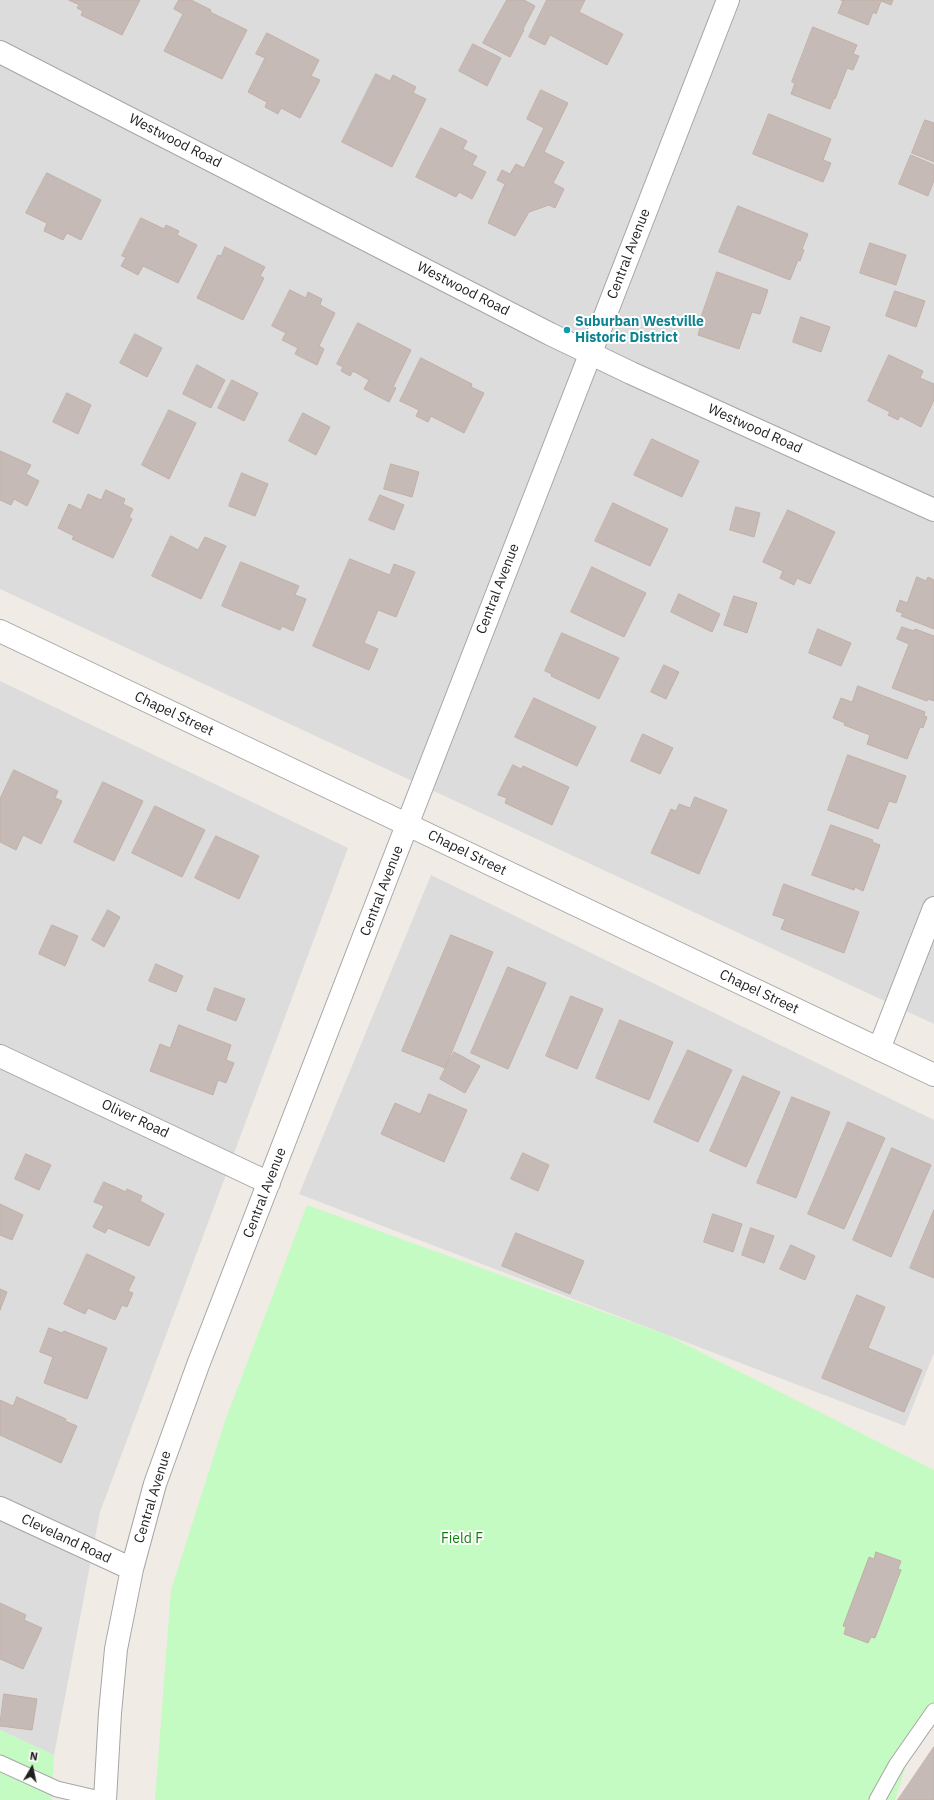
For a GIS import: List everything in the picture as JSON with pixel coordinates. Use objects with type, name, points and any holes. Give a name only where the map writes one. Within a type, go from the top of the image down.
[{"type":"street","name":"Central Avenue","points":[[105,1800],[110,1713],[116,1648],[132,1569],[155,1484],[198,1365],[728,0]]},
{"type":"street","name":"Westwood Road","points":[[0,52],[590,354],[934,510]]},
{"type":"street","name":"Chapel Street","points":[[0,631],[934,1075]]},
{"type":"street","points":[[879,1049],[934,908]]},
{"type":"street","name":"Oliver Road","points":[[0,1056],[269,1182]]},
{"type":"street","name":"Cleveland Road","points":[[0,1508],[132,1569]]},
{"type":"lane","points":[[877,1800],[896,1764],[934,1711]]},
{"type":"lane","points":[[0,1763],[57,1789],[105,1800]]},
{"type":"shaded area","points":[[0,0],[934,0],[934,1024],[0,589]]},
{"type":"shaded area","points":[[0,681],[348,848],[100,1512],[54,1755],[0,1730]]},
{"type":"shaded area","points":[[431,875],[934,1120],[934,1353],[905,1426],[299,1194]]},
{"type":"green space","name":"Field F","points":[[307,1205],[667,1335],[934,1470],[934,1720],[915,1738],[895,1800],[155,1800],[171,1590],[225,1421]]},
{"type":"green space","points":[[0,1730],[54,1755],[52,1800],[0,1800]]},
{"type":"building","points":[[69,0],[140,0],[122,35],[81,15],[83,11],[77,8],[79,5]]},
{"type":"building","points":[[179,0],[191,0],[211,10],[210,12],[247,30],[222,79],[164,51],[183,14],[174,9]]},
{"type":"building","points":[[507,0],[524,0],[535,6],[510,57],[483,43]]},
{"type":"building","points":[[547,0],[585,0],[579,12],[623,34],[607,65],[550,35],[545,45],[529,37]]},
{"type":"building","points":[[841,0],[893,0],[891,5],[881,1],[876,14],[873,12],[868,25],[838,13],[843,1]]},
{"type":"building","points":[[813,27],[857,45],[853,54],[859,56],[853,70],[847,68],[830,109],[791,94],[795,83],[792,82]]},
{"type":"building","points":[[267,33],[319,60],[311,76],[320,80],[300,118],[281,108],[278,114],[265,107],[267,102],[248,92],[265,58],[256,54]]},
{"type":"building","points":[[473,44],[501,58],[487,86],[459,71]]},
{"type":"building","points":[[376,74],[390,81],[393,75],[416,87],[413,93],[426,99],[392,167],[342,142]]},
{"type":"building","points":[[541,90],[568,103],[544,152],[564,162],[553,183],[564,189],[555,208],[549,205],[529,212],[515,236],[488,223],[505,184],[497,180],[502,170],[510,174],[516,164],[524,168],[544,128],[527,119]]},
{"type":"building","points":[[769,114],[831,139],[823,160],[831,163],[823,182],[753,154]]},
{"type":"building","points":[[925,120],[934,123],[934,162],[912,153]]},
{"type":"building","points":[[441,128],[467,141],[463,149],[477,156],[472,165],[486,172],[472,199],[459,192],[456,197],[416,177]]},
{"type":"building","points":[[911,155],[934,165],[934,180],[928,196],[899,184]]},
{"type":"building","points":[[47,173],[101,200],[81,240],[67,233],[63,240],[44,231],[47,223],[26,213]]},
{"type":"building","points":[[738,206],[808,234],[802,249],[804,250],[800,261],[798,260],[790,280],[719,252]]},
{"type":"building","points":[[141,218],[164,229],[166,225],[179,231],[177,235],[197,245],[178,283],[143,266],[138,275],[121,266],[126,257],[122,256]]},
{"type":"building","points":[[870,243],[906,255],[896,285],[860,273]]},
{"type":"building","points":[[225,247],[265,267],[260,276],[264,278],[243,320],[197,298],[218,255],[221,256]]},
{"type":"building","points":[[717,272],[768,290],[760,314],[752,312],[739,349],[698,335],[701,325],[699,324]]},
{"type":"building","points":[[290,290],[306,298],[308,292],[322,299],[320,305],[335,313],[319,346],[324,349],[317,365],[295,354],[298,348],[282,340],[286,333],[272,326]]},
{"type":"building","points":[[895,291],[925,301],[916,327],[886,316]]},
{"type":"building","points":[[801,317],[830,327],[821,352],[793,342]]},
{"type":"building","points":[[358,323],[411,350],[393,387],[396,388],[389,402],[364,389],[369,380],[353,371],[350,376],[341,371],[343,367],[337,364]]},
{"type":"building","points":[[135,334],[162,348],[147,377],[120,363]]},
{"type":"building","points":[[889,355],[923,371],[920,378],[934,384],[934,400],[921,427],[900,416],[898,420],[888,415],[890,412],[868,401]]},
{"type":"building","points":[[421,358],[472,384],[471,387],[484,393],[464,433],[431,416],[428,422],[416,416],[419,410],[400,401]]},
{"type":"building","points":[[197,365],[225,380],[211,408],[183,394]]},
{"type":"building","points":[[232,380],[258,393],[244,421],[218,408]]},
{"type":"building","points":[[67,393],[91,405],[78,434],[53,422]]},
{"type":"building","points":[[169,410],[196,423],[169,479],[142,465]]},
{"type":"building","points":[[303,413],[330,427],[316,455],[289,441]]},
{"type":"building","points":[[652,439],[699,461],[682,497],[634,475]]},
{"type":"building","points":[[0,451],[31,465],[26,474],[39,481],[27,506],[14,499],[11,505],[0,500]]},
{"type":"building","points":[[391,464],[419,472],[412,497],[384,489]]},
{"type":"building","points":[[242,473],[268,484],[255,516],[229,506]]},
{"type":"building","points":[[106,490],[125,499],[123,504],[133,509],[129,517],[132,519],[113,558],[72,539],[74,536],[58,528],[69,504],[81,510],[88,494],[101,500]]},
{"type":"building","points":[[380,495],[404,505],[394,530],[369,520]]},
{"type":"building","points":[[613,503],[668,529],[650,566],[595,541]]},
{"type":"building","points":[[736,507],[760,513],[754,537],[730,530]]},
{"type":"building","points":[[788,510],[835,532],[810,584],[797,578],[794,585],[780,578],[783,571],[763,562]]},
{"type":"building","points":[[171,536],[198,550],[205,537],[226,546],[201,599],[152,576]]},
{"type":"building","points":[[350,559],[390,575],[394,564],[415,572],[396,617],[378,610],[364,643],[378,649],[369,670],[313,646]]},
{"type":"building","points":[[241,562],[299,586],[295,595],[306,599],[293,631],[282,626],[280,630],[222,606]]},
{"type":"building","points":[[592,567],[646,593],[624,637],[571,612]]},
{"type":"building","points":[[917,577],[926,581],[928,577],[934,580],[934,629],[901,616],[903,613],[896,611],[900,600],[907,603]]},
{"type":"building","points":[[679,594],[720,614],[712,632],[671,612]]},
{"type":"building","points":[[734,596],[757,603],[747,633],[724,625]]},
{"type":"building","points":[[902,627],[914,631],[915,629],[934,636],[934,701],[928,699],[927,701],[892,688],[909,644],[897,639]]},
{"type":"building","points":[[818,629],[851,643],[841,666],[809,653]]},
{"type":"building","points":[[562,633],[619,658],[599,699],[551,676],[552,674],[545,671]]},
{"type":"building","points":[[664,665],[679,672],[666,699],[651,692]]},
{"type":"building","points":[[858,686],[925,712],[924,716],[927,717],[923,728],[920,727],[907,759],[867,744],[870,735],[844,725],[845,723],[833,718],[841,698],[852,702]]},
{"type":"building","points":[[534,698],[596,727],[577,766],[515,737]]},
{"type":"building","points":[[643,734],[673,748],[660,774],[631,761]]},
{"type":"building","points":[[848,755],[906,776],[896,803],[889,801],[878,829],[828,810]]},
{"type":"building","points":[[513,765],[521,769],[523,766],[569,787],[552,825],[505,803],[507,798],[498,795]]},
{"type":"building","points":[[14,770],[58,791],[55,798],[62,801],[41,844],[23,835],[16,850],[0,842],[0,799]]},
{"type":"building","points":[[103,782],[143,801],[114,861],[74,842]]},
{"type":"building","points":[[695,797],[727,810],[699,874],[651,853],[671,809],[676,811],[679,804],[690,808]]},
{"type":"building","points":[[155,806],[205,830],[182,877],[132,853]]},
{"type":"building","points":[[831,825],[873,840],[872,842],[880,845],[863,891],[855,887],[854,890],[812,875]]},
{"type":"building","points":[[216,836],[259,856],[239,899],[195,878]]},
{"type":"building","points":[[784,884],[859,912],[844,953],[781,929],[785,919],[773,915]]},
{"type":"building","points":[[108,910],[120,917],[104,947],[92,940]]},
{"type":"building","points":[[52,925],[78,936],[65,966],[39,954]]},
{"type":"building","points":[[451,935],[493,952],[445,1068],[402,1051]]},
{"type":"building","points":[[156,964],[183,976],[176,992],[149,981]]},
{"type":"building","points":[[508,967],[546,983],[508,1069],[471,1053]]},
{"type":"building","points":[[215,988],[245,999],[236,1021],[207,1010]]},
{"type":"building","points":[[571,996],[603,1009],[577,1069],[546,1056]]},
{"type":"building","points":[[620,1020],[673,1042],[649,1100],[596,1078]]},
{"type":"building","points":[[179,1025],[231,1045],[226,1060],[234,1063],[226,1083],[218,1080],[213,1095],[150,1071],[160,1044],[170,1048]]},
{"type":"building","points":[[688,1050],[732,1070],[698,1142],[654,1122]]},
{"type":"building","points":[[454,1052],[480,1066],[465,1093],[440,1079]]},
{"type":"building","points":[[743,1076],[780,1092],[746,1167],[710,1151]]},
{"type":"building","points":[[429,1094],[467,1110],[444,1162],[381,1134],[395,1103],[420,1114]]},
{"type":"building","points":[[792,1097],[830,1112],[796,1198],[757,1183]]},
{"type":"building","points":[[848,1122],[885,1138],[844,1229],[808,1214]]},
{"type":"building","points":[[892,1148],[931,1165],[891,1257],[853,1240]]},
{"type":"building","points":[[523,1153],[549,1165],[538,1191],[511,1179]]},
{"type":"building","points":[[26,1154],[51,1165],[39,1190],[15,1179]]},
{"type":"building","points":[[104,1182],[126,1192],[127,1189],[142,1196],[140,1201],[164,1214],[149,1246],[108,1228],[105,1233],[93,1227],[104,1206],[94,1202]]},
{"type":"building","points":[[0,1204],[23,1215],[12,1240],[0,1235]]},
{"type":"building","points":[[934,1210],[934,1278],[910,1268]]},
{"type":"building","points":[[713,1214],[742,1224],[733,1252],[704,1242]]},
{"type":"building","points":[[751,1228],[774,1236],[764,1263],[742,1255]]},
{"type":"building","points":[[516,1233],[584,1261],[570,1294],[502,1266]]},
{"type":"building","points":[[791,1245],[815,1256],[805,1280],[780,1269]]},
{"type":"building","points":[[87,1254],[135,1277],[128,1291],[133,1293],[127,1307],[122,1305],[115,1320],[88,1308],[85,1314],[64,1304]]},
{"type":"building","points":[[0,1289],[7,1292],[0,1310]]},
{"type":"building","points":[[857,1295],[885,1307],[868,1348],[922,1370],[904,1412],[822,1378]]},
{"type":"building","points":[[49,1328],[62,1333],[64,1331],[107,1348],[87,1399],[44,1383],[53,1357],[40,1352]]},
{"type":"building","points":[[17,1397],[66,1419],[65,1421],[77,1426],[61,1463],[0,1435],[0,1400],[13,1406]]},
{"type":"building","points":[[876,1552],[901,1561],[898,1569],[901,1570],[875,1638],[871,1637],[868,1643],[844,1634],[846,1627],[843,1626],[869,1557],[874,1559]]},
{"type":"building","points":[[0,1603],[26,1615],[24,1620],[42,1628],[23,1669],[0,1659]]},
{"type":"building","points":[[4,1694],[37,1699],[32,1730],[0,1726]]},
{"type":"building","points":[[934,1747],[934,1800],[898,1800]]},
{"type":"place","name":"Suburban Westville Historic District","points":[[567,330]]}]
